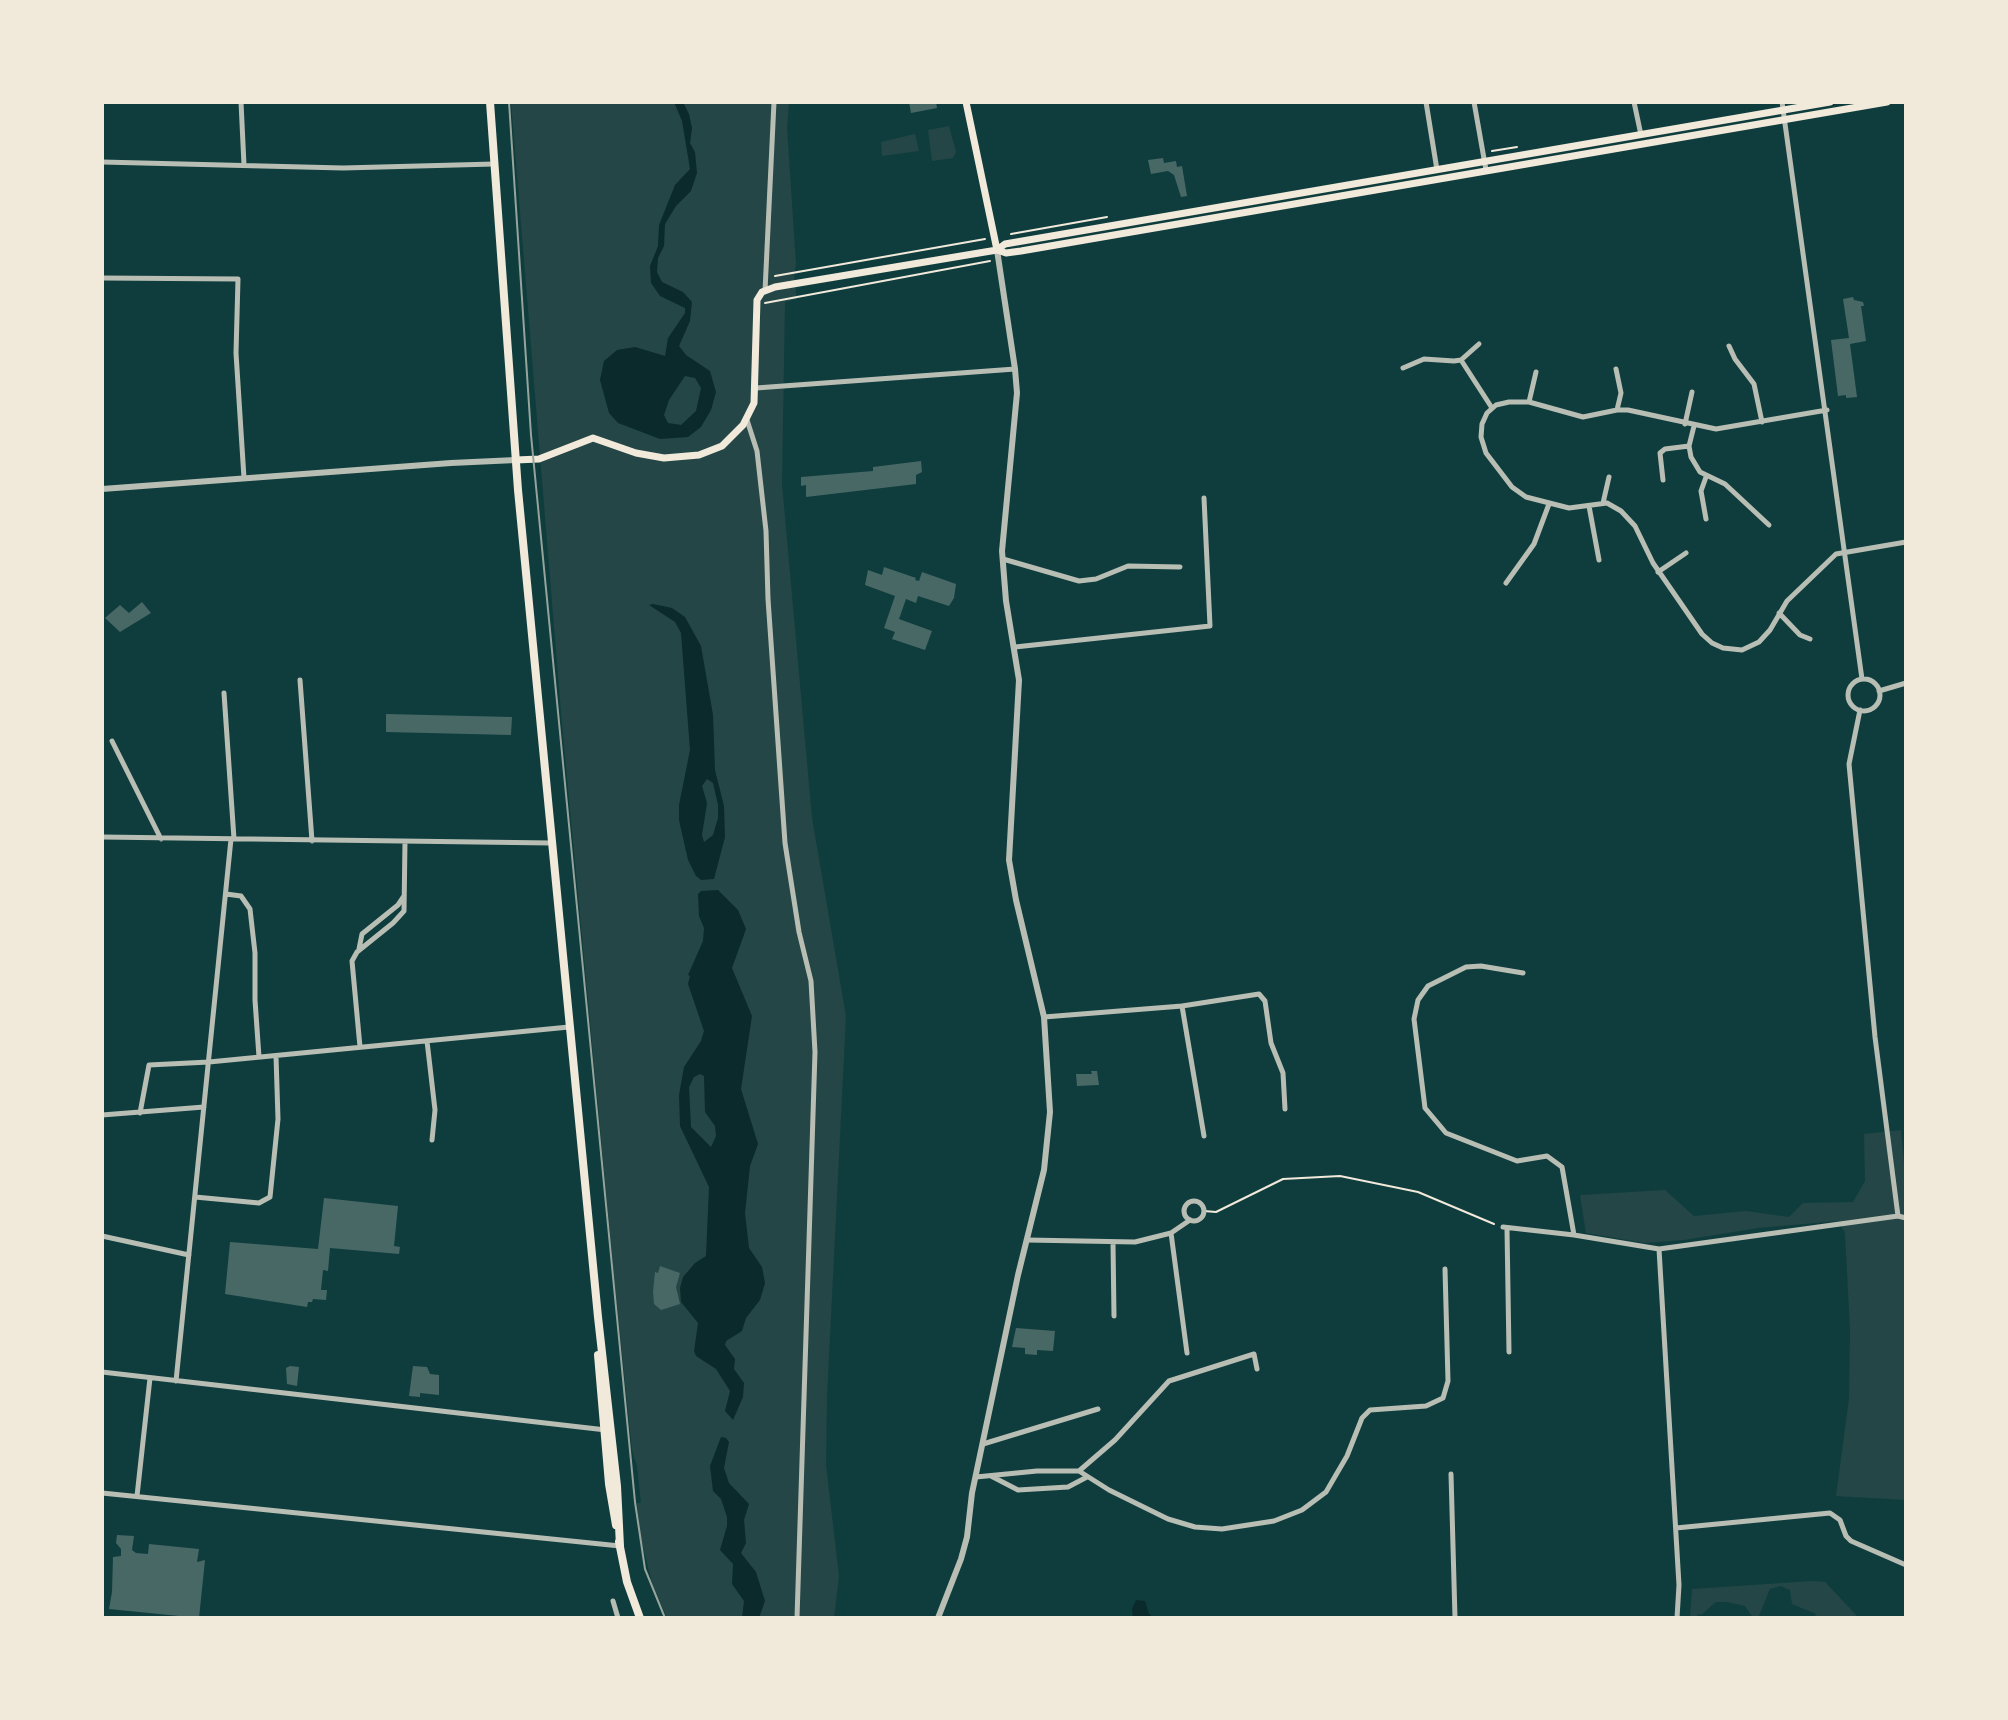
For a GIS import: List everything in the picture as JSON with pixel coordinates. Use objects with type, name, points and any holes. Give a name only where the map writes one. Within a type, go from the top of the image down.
[{"type":"main road","points":[[490,102],[516,460],[599,1333],[598,1368],[607,1430],[611,1501],[627,1582],[640,1618]]},
{"type":"main road","points":[[966,102],[997,250]]},
{"type":"main road","points":[[997,250],[1006,253],[1485,166],[1783,106],[1830,102]]},
{"type":"main road","points":[[516,460],[539,459],[593,438],[650,456],[689,457],[722,446],[747,420],[754,403],[757,300],[765,291],[997,250],[1005,244],[1437,170],[1485,166],[1887,102]]},
{"type":"street","points":[[241,102],[244,165]]},
{"type":"street","points":[[765,291],[774,102]]},
{"type":"street","points":[[1426,102],[1437,170]]},
{"type":"street","points":[[1474,102],[1485,166]]},
{"type":"street","points":[[1634,102],[1641,135]]},
{"type":"street","points":[[1783,106],[1847,550],[1862,679]]},
{"type":"street","points":[[102,162],[343,168],[494,164]]},
{"type":"street","points":[[938,1618],[963,1553],[976,1477],[1044,1170],[1049,1128],[1050,1076],[1044,1017],[1009,860],[1019,690],[1002,559],[1015,423],[1015,369],[997,250]]},
{"type":"street","points":[[102,278],[238,279],[236,353],[244,478]]},
{"type":"street","points":[[1403,368],[1424,359],[1461,360],[1479,344]]},
{"type":"street","points":[[1729,346],[1735,359],[1752,379],[1762,422]]},
{"type":"street","points":[[1461,360],[1492,408]]},
{"type":"street","points":[[756,388],[1015,369]]},
{"type":"street","points":[[1616,369],[1621,393],[1617,410]]},
{"type":"street","points":[[1529,402],[1536,372]]},
{"type":"street","points":[[1685,424],[1692,392]]},
{"type":"street","points":[[1827,410],[1716,429],[1617,410],[1583,417],[1529,402],[1509,402],[1492,408],[1484,419],[1481,431],[1486,453],[1515,490],[1533,500],[1569,508],[1603,503],[1615,506],[1632,522],[1658,572],[1702,634],[1723,648],[1737,650],[1754,646],[1767,634],[1790,597],[1834,555],[1847,550],[1906,542]]},
{"type":"street","points":[[747,420],[756,444],[766,531],[785,843],[799,932],[811,981],[815,1052],[797,1618]]},
{"type":"street","points":[[1694,426],[1689,446],[1692,460],[1706,477],[1725,484],[1769,525]]},
{"type":"street","points":[[1663,480],[1661,451],[1689,446]]},
{"type":"street","points":[[102,489],[516,460]]},
{"type":"street","points":[[1603,503],[1609,477]]},
{"type":"street","points":[[1706,477],[1701,491],[1706,519]]},
{"type":"street","points":[[1015,647],[1210,626],[1204,498]]},
{"type":"street","points":[[1506,583],[1534,544],[1549,504]]},
{"type":"street","points":[[1589,506],[1599,560]]},
{"type":"street","points":[[1658,572],[1686,553]]},
{"type":"street","points":[[1002,559],[1073,581],[1096,579],[1128,566],[1180,567]]},
{"type":"street","points":[[1779,613],[1800,635],[1810,639]]},
{"type":"street","points":[[1862,679],[1873,682],[1879,691],[1875,706],[1870,710],[1860,710],[1850,703],[1848,694],[1852,685],[1862,679]]},
{"type":"street","points":[[300,680],[312,841]]},
{"type":"street","points":[[1879,691],[1906,683]]},
{"type":"street","points":[[176,1381],[233,839],[224,693]]},
{"type":"street","points":[[1860,710],[1849,764],[1875,1037],[1898,1216]]},
{"type":"street","points":[[112,741],[161,839]]},
{"type":"street","points":[[102,837],[551,843]]},
{"type":"street","points":[[359,949],[403,914],[405,842]]},
{"type":"street","points":[[226,894],[241,896],[250,909],[259,1057]]},
{"type":"street","points":[[360,1047],[352,961],[362,934],[398,905],[405,895]]},
{"type":"street","points":[[1523,973],[1481,966],[1466,967],[1428,986],[1418,1000],[1414,1019],[1425,1108],[1446,1133],[1517,1161],[1547,1156],[1562,1167],[1574,1235]]},
{"type":"street","points":[[1044,1017],[1182,1006],[1259,994],[1265,1001],[1271,1043],[1283,1073],[1285,1109]]},
{"type":"street","points":[[1182,1006],[1204,1136]]},
{"type":"street","points":[[140,1113],[149,1065],[276,1056],[570,1027]]},
{"type":"street","points":[[427,1041],[435,1110],[432,1140]]},
{"type":"street","points":[[195,1197],[259,1203],[270,1197],[278,1119],[276,1056]]},
{"type":"street","points":[[102,1115],[204,1107]]},
{"type":"street","points":[[1027,1240],[1144,1241],[1171,1233],[1190,1220],[1200,1220],[1204,1211],[1199,1203],[1189,1203],[1184,1212],[1190,1220]]},
{"type":"street","points":[[1509,1352],[1505,1228],[1659,1249],[1898,1216],[1906,1218]]},
{"type":"street","points":[[1171,1233],[1187,1353]]},
{"type":"street","points":[[102,1236],[189,1255]]},
{"type":"street","points":[[1113,1243],[1114,1316]]},
{"type":"street","points":[[1659,1249],[1679,1585],[1677,1618]]},
{"type":"street","points":[[976,1477],[1079,1471],[1168,1519],[1195,1527],[1222,1529],[1274,1521],[1302,1510],[1326,1492],[1347,1456],[1362,1418],[1370,1410],[1426,1406],[1443,1398],[1448,1381],[1445,1269]]},
{"type":"street","points":[[1079,1471],[1115,1440],[1169,1381],[1254,1354],[1257,1369]]},
{"type":"street","points":[[102,1372],[607,1430]]},
{"type":"street","points":[[137,1496],[150,1378]]},
{"type":"street","points":[[983,1444],[1098,1409]]},
{"type":"street","points":[[1451,1474],[1455,1618]]},
{"type":"street","points":[[990,1476],[1018,1490],[1068,1487],[1088,1477]]},
{"type":"street","points":[[102,1493],[620,1546]]},
{"type":"street","points":[[1676,1528],[1830,1513],[1838,1517],[1851,1541],[1906,1565]]},
{"type":"street","points":[[613,1601],[618,1618]]},
{"type":"path","points":[[774,276],[984,238],[997,250],[989,263],[777,300]]},
{"type":"path","points":[[1204,1211],[1216,1212],[1273,1182],[1292,1177],[1340,1176],[1418,1192],[1505,1228]]},
{"type":"shaded area","points":[[511,102],[789,102],[787,128],[797,299],[785,302],[782,484],[812,818],[846,1016],[827,1397],[826,1465],[839,1576],[834,1618],[667,1618],[653,1586],[640,1535],[637,1503],[641,1503],[632,1450],[614,1276],[562,724]]},
{"type":"shaded area","points":[[674,102],[683,102],[689,114],[692,128],[690,143],[695,152],[697,173],[691,191],[676,206],[665,224],[664,246],[658,258],[657,272],[662,282],[683,292],[692,302],[690,321],[679,346],[686,355],[710,371],[716,392],[711,410],[701,427],[688,437],[660,439],[618,423],[609,413],[600,380],[604,361],[617,350],[635,347],[665,356],[668,338],[685,313],[685,308],[660,296],[651,283],[650,266],[658,246],[659,225],[675,185],[690,169],[682,121]],"holes":[[[685,376],[695,378],[701,388],[696,411],[681,425],[668,423],[664,415],[669,400]]]},
{"type":"shaded area","points":[[949,126],[956,152],[953,158],[932,161],[928,130]]},
{"type":"shaded area","points":[[915,134],[919,151],[882,156],[881,142]]},
{"type":"shaded area","points":[[649,605],[672,608],[685,617],[701,646],[713,715],[715,770],[724,806],[725,837],[714,879],[701,880],[696,876],[688,860],[679,820],[690,750],[681,633],[675,622]],"holes":[[[707,779],[713,783],[718,818],[713,835],[704,842],[702,835],[707,803],[702,786]]]},
{"type":"shaded area","points":[[718,890],[738,910],[746,929],[732,968],[752,1016],[741,1089],[758,1144],[750,1166],[745,1213],[749,1248],[762,1267],[765,1283],[760,1300],[746,1318],[742,1331],[726,1341],[725,1345],[735,1359],[734,1369],[744,1383],[743,1397],[733,1420],[725,1411],[730,1391],[716,1369],[696,1356],[698,1323],[681,1302],[680,1288],[683,1277],[706,1256],[709,1187],[680,1126],[679,1095],[684,1067],[704,1031],[688,984],[688,975],[703,941],[698,894]],"holes":[[[704,1076],[705,1112],[715,1126],[716,1136],[711,1147],[691,1127],[689,1087],[694,1077]]]},
{"type":"shaded area","points":[[1901,1130],[1906,1186],[1906,1500],[1836,1496],[1849,1399],[1850,1329],[1845,1233],[1839,1221],[1645,1243],[1586,1233],[1580,1195],[1665,1190],[1694,1216],[1746,1211],[1789,1217],[1803,1203],[1853,1202],[1865,1181],[1864,1134]]},
{"type":"shaded area","points":[[721,1437],[729,1442],[724,1468],[729,1483],[749,1504],[744,1520],[746,1543],[741,1553],[756,1572],[765,1601],[759,1618],[742,1618],[744,1601],[732,1584],[733,1564],[720,1550],[727,1517],[721,1499],[713,1491],[710,1466]]},
{"type":"shaded area","points":[[1825,1582],[1859,1618],[1814,1618],[1816,1614],[1792,1604],[1790,1590],[1781,1586],[1770,1589],[1758,1618],[1753,1618],[1745,1606],[1716,1602],[1701,1615],[1698,1614],[1697,1618],[1690,1618],[1692,1589]]},
{"type":"shaded area","points":[[1136,1600],[1145,1601],[1149,1614],[1154,1618],[1133,1618],[1132,1609]]},
{"type":"building","points":[[909,102],[936,102],[937,108],[911,113]]},
{"type":"building","points":[[1163,158],[1164,163],[1176,161],[1177,167],[1182,166],[1187,196],[1181,197],[1174,175],[1168,171],[1151,174],[1148,160]]},
{"type":"building","points":[[1853,297],[1863,302],[1866,341],[1850,344],[1857,397],[1846,398],[1846,395],[1838,396],[1831,340],[1849,338],[1843,299]]},
{"type":"building","points":[[921,461],[922,472],[916,475],[916,484],[806,497],[806,485],[801,486],[801,477],[873,471],[873,467]]},
{"type":"building","points":[[884,567],[919,581],[922,572],[956,584],[949,606],[918,596],[916,603],[906,599],[899,619],[932,631],[925,650],[892,639],[895,632],[884,628],[895,596],[865,585],[868,570],[882,575]]},
{"type":"building","points":[[142,602],[151,613],[120,632],[105,618],[120,605],[129,613]]},
{"type":"building","points":[[386,714],[512,717],[511,735],[386,732]]},
{"type":"building","points":[[1091,1071],[1097,1071],[1099,1085],[1077,1086],[1076,1074],[1092,1074]]},
{"type":"building","points":[[324,1198],[398,1206],[394,1246],[400,1247],[399,1254],[330,1248],[328,1271],[323,1270],[321,1290],[327,1290],[326,1300],[313,1299],[307,1307],[225,1294],[230,1242],[318,1249]]},
{"type":"building","points":[[660,1266],[680,1273],[676,1287],[680,1304],[661,1310],[654,1304],[653,1291],[655,1272],[658,1273]]},
{"type":"building","points":[[1016,1328],[1055,1331],[1053,1351],[1037,1350],[1037,1355],[1025,1354],[1025,1348],[1012,1347]]},
{"type":"building","points":[[413,1366],[427,1367],[430,1374],[439,1375],[439,1395],[420,1393],[420,1397],[409,1396]]},
{"type":"building","points":[[299,1367],[297,1386],[287,1384],[286,1368]]},
{"type":"building","points":[[117,1535],[134,1536],[132,1550],[136,1553],[148,1554],[149,1544],[199,1549],[197,1562],[205,1560],[199,1618],[109,1609],[113,1557],[121,1556],[121,1549],[116,1543]]},
{"type":"tram line","points":[[509,102],[531,435],[635,1502],[645,1569],[665,1618]]}]
